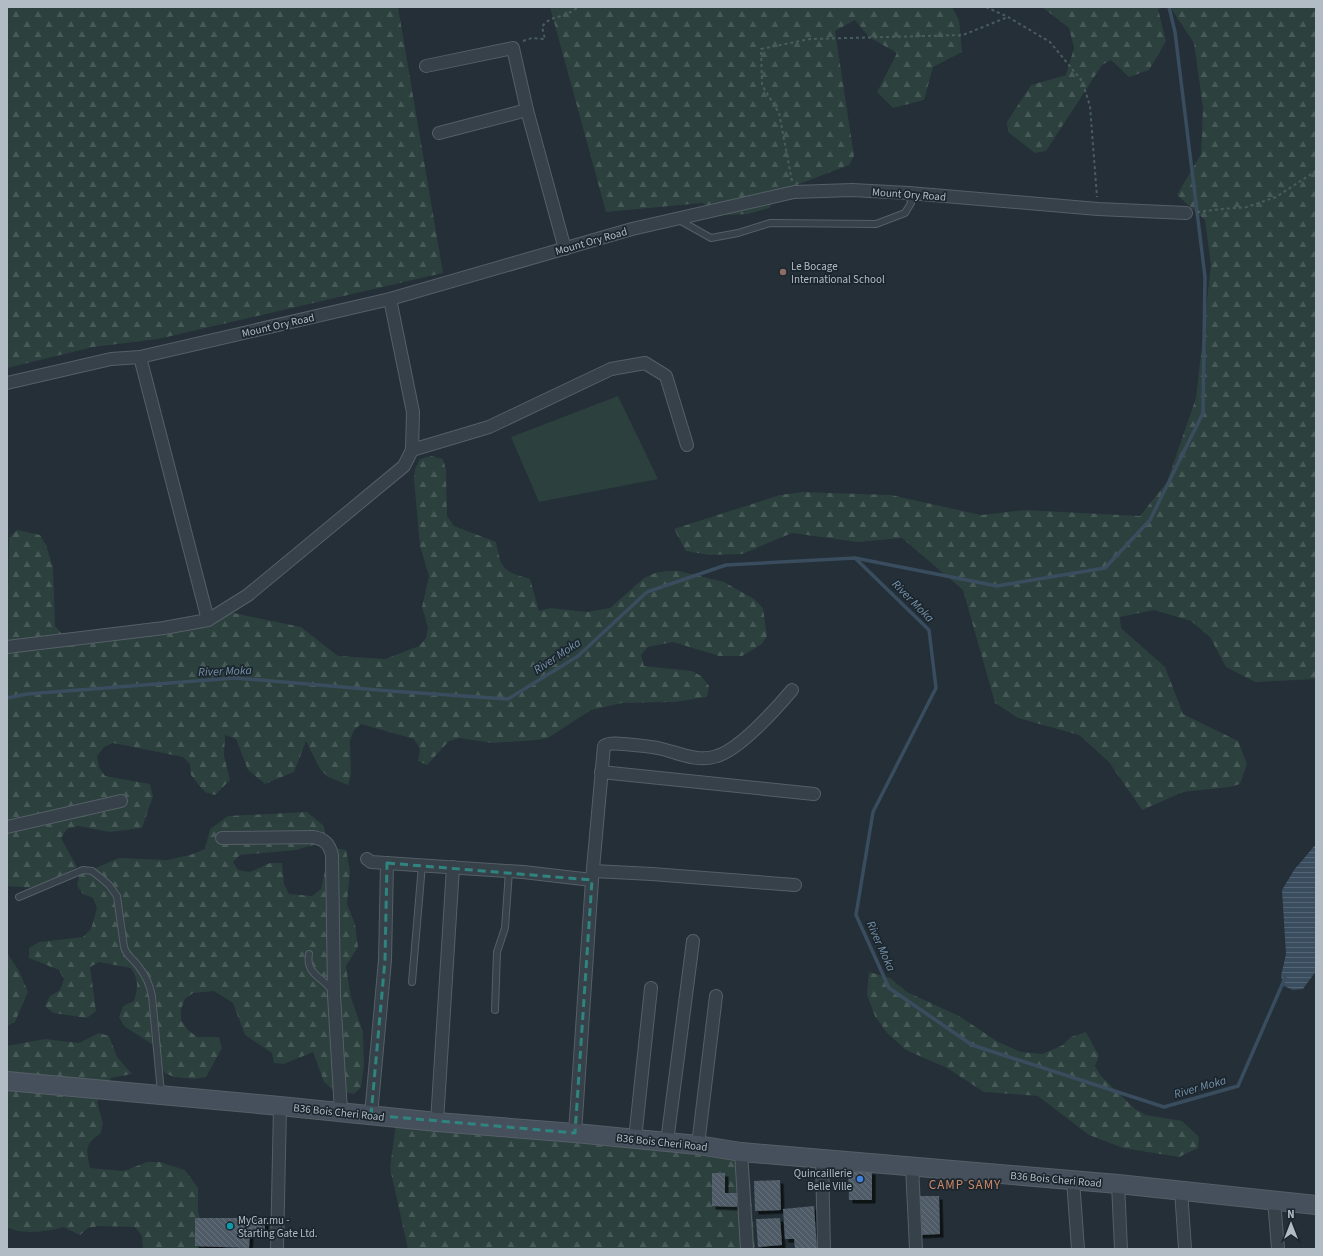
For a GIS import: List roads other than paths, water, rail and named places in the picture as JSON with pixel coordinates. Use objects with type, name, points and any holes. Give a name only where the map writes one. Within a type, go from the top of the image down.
[{"type":"main road","name":"B36 Bois Cheri Road","points":[[7,1081],[437,1122],[575,1133],[667,1142],[740,1152],[1181,1190],[1316,1206]]},
{"type":"street","points":[[426,66],[513,48],[527,110],[565,249]]},
{"type":"street","points":[[439,133],[527,110]]},
{"type":"street","name":"Mount Ory Road","points":[[7,383],[111,359],[140,357],[390,299],[632,229],[794,192],[852,190],[909,193],[1098,209],[1186,213]]},
{"type":"street","points":[[7,647],[164,628],[208,620],[248,595],[404,466],[412,450],[413,412],[390,299]]},
{"type":"street","points":[[140,357],[208,620]]},
{"type":"street","points":[[412,450],[489,427],[611,369],[645,363],[666,376],[687,445]]},
{"type":"street","points":[[575,1133],[593,875],[604,746],[608,744],[657,748],[700,758],[719,756],[738,744],[775,709],[792,690]]},
{"type":"street","points":[[601,772],[814,794]]},
{"type":"street","points":[[7,827],[121,801]]},
{"type":"street","points":[[222,838],[313,837],[323,840],[328,844],[332,855],[334,995],[341,1112]]},
{"type":"street","points":[[367,859],[370,862],[509,871],[593,875],[667,875],[795,885]]},
{"type":"street","points":[[371,1115],[385,960],[387,863]]},
{"type":"street","points":[[437,1122],[453,867]]},
{"type":"street","points":[[667,1142],[693,941]]},
{"type":"street","points":[[635,1139],[651,988]]},
{"type":"street","points":[[698,1146],[716,996]]},
{"type":"street","points":[[277,1249],[280,1106]]},
{"type":"street","points":[[740,1152],[747,1249]]},
{"type":"street","points":[[822,1158],[824,1249]]},
{"type":"street","points":[[912,1166],[916,1249]]},
{"type":"street","points":[[1073,1180],[1078,1249]]},
{"type":"street","points":[[1118,1184],[1121,1249]]},
{"type":"street","points":[[1181,1190],[1185,1249]]},
{"type":"street","points":[[1274,1200],[1278,1249]]},
{"type":"lane","points":[[677,219],[711,238],[770,223],[876,224],[905,213],[910,203],[909,193]]},
{"type":"lane","points":[[412,982],[422,865]]},
{"type":"lane","points":[[19,896],[83,870],[92,871],[113,890],[117,896],[126,954],[139,966],[150,985],[161,1095]]},
{"type":"lane","points":[[495,1010],[497,952],[505,928],[509,871]]},
{"type":"lane","points":[[309,954],[308,962],[310,969],[334,995]]},
{"type":"water","points":[[1316,844],[1316,971],[1303,989],[1293,990],[1284,986],[1281,976],[1286,954],[1282,890],[1294,870]]},
{"type":"waterway","points":[[855,558],[997,586],[1105,568],[1150,520],[1203,413],[1205,277],[1175,32],[1169,7]]},
{"type":"waterway","name":"River Moka","points":[[7,698],[27,694],[235,678],[508,699],[578,656],[647,592],[726,565],[855,558],[929,630],[936,688],[873,812],[856,915],[889,988],[972,1045],[1164,1107],[1238,1086],[1285,978]]},
{"type":"place","name":"Le Bocage International School","points":[[783,272]]},
{"type":"place","name":"Quincaillerie Belle Ville","points":[[860,1179]]},
{"type":"place","name":"MyCar.mu - Starting Gate Ltd.","points":[[230,1226]]},
{"type":"district","name":"CAMP SAMY","points":[[965,1184]]}]
